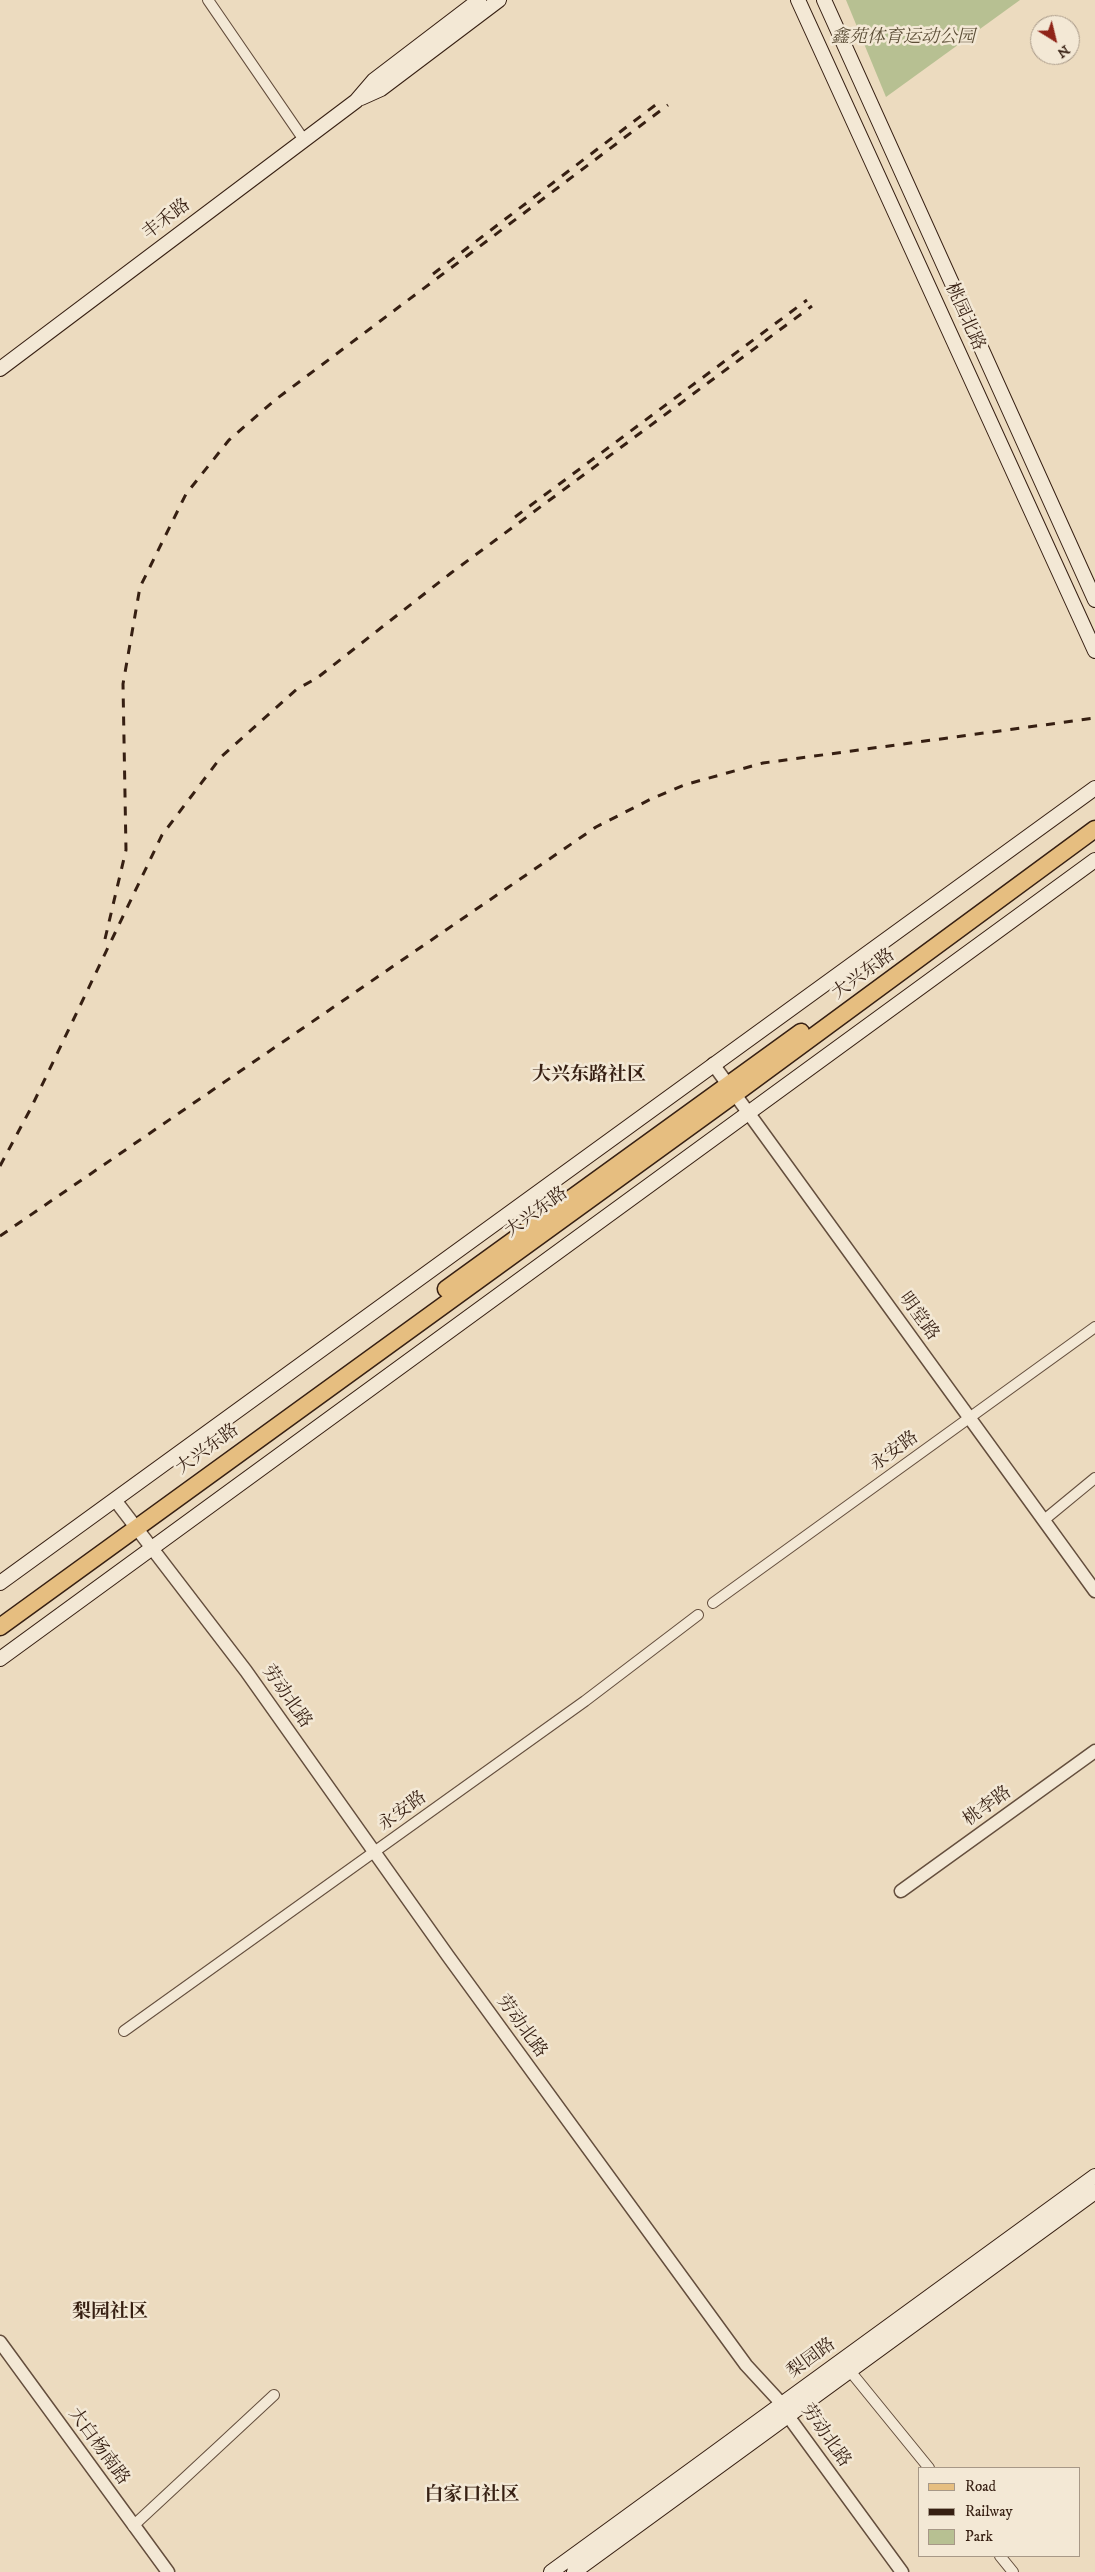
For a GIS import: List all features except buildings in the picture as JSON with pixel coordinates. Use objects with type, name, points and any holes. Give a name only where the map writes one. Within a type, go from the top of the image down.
[{"type":"main road","name":"丰禾路","points":[[356,101],[374,80],[480,0]]},
{"type":"main road","name":"丰禾路","points":[[0,369],[356,101],[381,89],[499,0]]},
{"type":"main road","name":"桃园北路","points":[[798,0],[1095,651]]},
{"type":"main road","name":"桃园北路","points":[[824,0],[1095,600]]},
{"type":"main road","points":[[0,1583],[1095,788]]},
{"type":"main road","name":"大兴东路","points":[[731,1089],[1095,817]]},
{"type":"main road","name":"大兴东路","points":[[0,1613],[132,1523],[731,1089],[1095,829]]},
{"type":"main road","points":[[0,1659],[1095,860]]},
{"type":"main road","name":"大兴东路","points":[[0,1627],[132,1523]]},
{"type":"main road","name":"梨园路","points":[[574,2572],[1095,2176]]},
{"type":"main road","name":"梨园路","points":[[551,2572],[785,2410],[850,2371],[1095,2192]]},
{"type":"street","points":[[208,0],[304,140]]},
{"type":"street","name":"明堂路","points":[[713,1064],[1095,1591]]},
{"type":"street","name":"永安路","points":[[713,1603],[1095,1327]]},
{"type":"street","points":[[1044,1520],[1095,1478]]},
{"type":"street","name":"劳动北路","points":[[115,1500],[246,1671],[374,1852],[740,2357],[785,2410],[902,2572]]},
{"type":"street","name":"永安路","points":[[124,2031],[585,1701],[698,1615]]},
{"type":"street","name":"桃李路","points":[[901,1891],[1095,1751]]},
{"type":"street","name":"大白杨南路","points":[[0,2342],[168,2572]]},
{"type":"street","points":[[850,2371],[928,2467]]},
{"type":"street","points":[[133,2526],[274,2395]]},
{"type":"street","points":[[1001,2557],[1013,2572]]},
{"type":"green space","name":"鑫苑体育运动公园","points":[[846,0],[1020,0],[886,97]]},
{"type":"railway","points":[[433,274],[662,100]]},
{"type":"railway","points":[[105,939],[126,850],[123,684],[140,587],[186,494],[229,440],[275,400],[668,105]]},
{"type":"railway","points":[[515,517],[807,300]]},
{"type":"railway","points":[[0,1166],[31,1108],[162,835],[221,757],[297,689],[317,678],[451,573],[812,306]]},
{"type":"railway","points":[[0,1236],[596,827],[651,799],[684,785],[763,763],[1095,718]]},
{"type":"district","name":"大兴东路社区","points":[[589,1076]]},
{"type":"district","name":"梨园社区","points":[[110,2313]]},
{"type":"district","name":"白家口社区","points":[[472,2496]]}]
